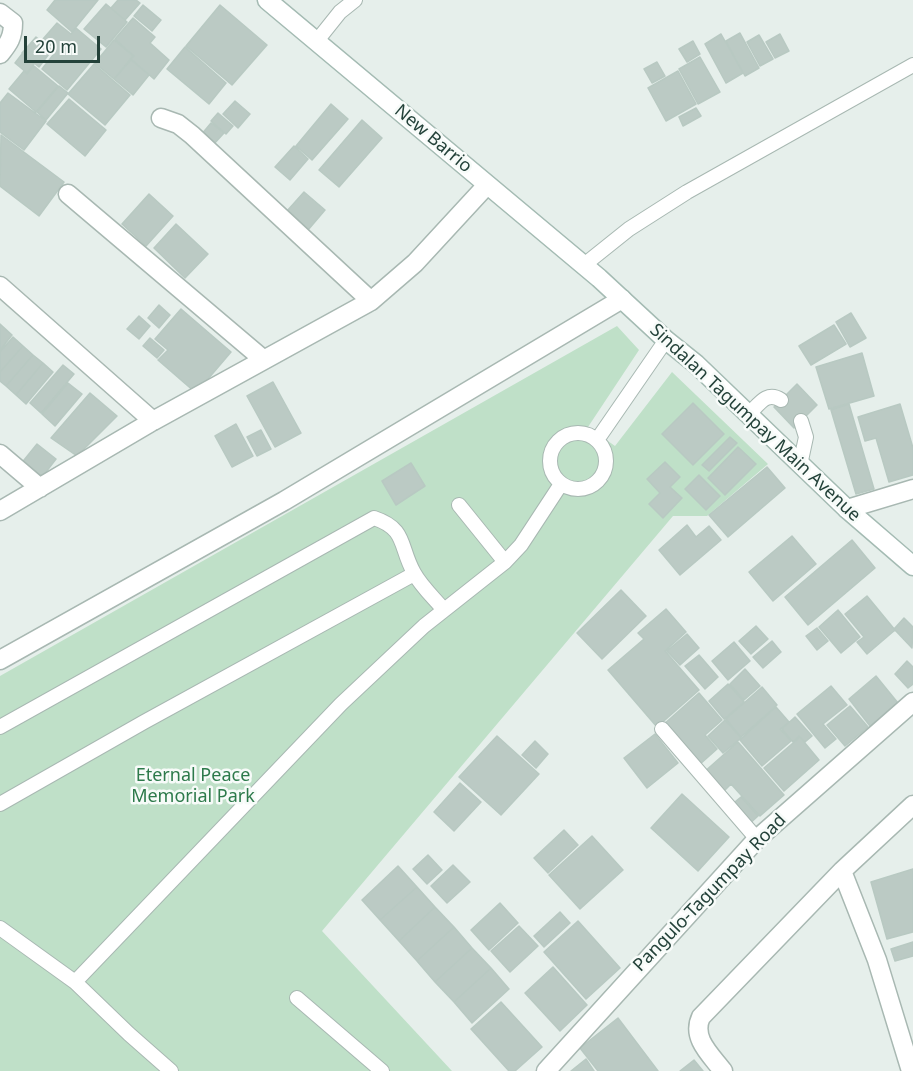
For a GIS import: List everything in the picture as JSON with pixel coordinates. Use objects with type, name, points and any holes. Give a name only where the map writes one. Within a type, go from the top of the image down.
[{"type":"street","name":"New Barrio","points":[[267,0],[599,278]]},
{"type":"street","points":[[0,13],[13,23],[13,32],[11,40],[0,54]]},
{"type":"street","points":[[161,118],[178,124],[192,135],[371,301]]},
{"type":"street","points":[[0,511],[153,421],[371,301],[415,263],[487,185]]},
{"type":"street","points":[[68,194],[264,360]]},
{"type":"street","name":"Sindalan Tagumpay Main Avenue","points":[[599,278],[666,340],[696,364],[847,509],[913,566]]},
{"type":"street","points":[[0,286],[153,421]]},
{"type":"street","points":[[0,660],[284,501],[622,298]]},
{"type":"street","points":[[0,454],[40,488]]},
{"type":"street","points":[[847,509],[913,489]]},
{"type":"street","name":"Pangulo-Tagumpay Road","points":[[546,1071],[757,839],[913,702]]},
{"type":"street","points":[[723,1071],[698,1036],[697,1024],[701,1017],[842,871],[913,805]]},
{"type":"street","points":[[842,871],[877,960],[911,1071]]},
{"type":"lane","points":[[316,42],[340,6],[355,0]]},
{"type":"lane","points":[[584,266],[629,229],[687,192],[913,64]]},
{"type":"lane","points":[[597,440],[666,340]]},
{"type":"lane","points":[[748,416],[766,397],[774,396],[781,400]]},
{"type":"lane","points":[[800,465],[806,437],[801,421]]},
{"type":"lane","points":[[579,432],[589,434],[603,448],[606,458],[605,469],[600,479],[592,486],[582,489],[571,489],[561,484],[550,467],[553,447],[568,434],[579,432]]},
{"type":"lane","points":[[75,982],[341,704],[424,626],[506,562],[521,545],[561,484]]},
{"type":"lane","points":[[459,505],[506,562]]},
{"type":"lane","points":[[0,727],[374,518],[388,523],[397,531],[414,574],[444,610]]},
{"type":"lane","points":[[0,804],[414,574]]},
{"type":"lane","points":[[662,729],[757,839]]},
{"type":"lane","points":[[0,928],[75,982],[171,1071]]},
{"type":"lane","points":[[297,998],[382,1071]]},
{"type":"green space","name":"Eternal Peace Memorial Park","points":[[617,326],[639,350],[588,427],[615,446],[672,372],[768,464],[707,516],[673,516],[322,931],[452,1071],[0,1071],[0,676]]},
{"type":"building","points":[[55,0],[98,0],[72,32],[47,10]]},
{"type":"building","points":[[118,0],[136,0],[140,3],[125,20],[111,8]]},
{"type":"building","points":[[106,4],[127,22],[106,47],[84,29]]},
{"type":"building","points":[[143,5],[161,20],[152,31],[134,16]]},
{"type":"building","points":[[220,5],[267,45],[232,85],[186,46]]},
{"type":"building","points":[[133,18],[155,37],[150,43],[169,60],[154,79],[131,59],[134,56],[115,39]]},
{"type":"building","points":[[57,23],[71,34],[76,28],[101,49],[67,90],[42,69],[57,50],[43,39]]},
{"type":"building","points":[[740,33],[759,68],[745,76],[726,41]]},
{"type":"building","points":[[721,34],[743,73],[726,83],[705,44]]},
{"type":"building","points":[[780,34],[789,51],[775,58],[766,42]]},
{"type":"building","points":[[759,35],[773,59],[760,66],[747,42]]},
{"type":"building","points":[[36,37],[52,50],[39,67],[22,53]]},
{"type":"building","points":[[114,40],[133,56],[114,79],[95,63]]},
{"type":"building","points":[[693,41],[700,54],[687,62],[679,49]]},
{"type":"building","points":[[185,47],[226,83],[209,104],[167,69]]},
{"type":"building","points":[[22,54],[34,64],[27,73],[15,63]]},
{"type":"building","points":[[700,57],[720,92],[698,104],[679,69]]},
{"type":"building","points":[[131,60],[149,75],[133,95],[114,79]]},
{"type":"building","points":[[657,62],[665,76],[652,83],[644,69]]},
{"type":"building","points":[[94,64],[130,95],[105,125],[68,94]]},
{"type":"building","points":[[34,66],[58,86],[36,112],[9,89],[24,71],[27,74]]},
{"type":"building","points":[[678,71],[696,104],[666,121],[648,88]]},
{"type":"building","points":[[59,86],[68,93],[46,120],[37,112]]},
{"type":"building","points":[[8,93],[46,121],[24,150],[0,132],[0,103]]},
{"type":"building","points":[[69,99],[106,130],[85,156],[47,124]]},
{"type":"building","points":[[235,101],[250,114],[238,128],[223,114]]},
{"type":"building","points":[[331,104],[348,119],[312,160],[296,146]]},
{"type":"building","points":[[696,108],[701,116],[683,126],[679,117]]},
{"type":"building","points":[[218,113],[233,126],[226,134],[211,121]]},
{"type":"building","points":[[362,120],[382,138],[339,187],[319,170]]},
{"type":"building","points":[[211,123],[224,133],[213,145],[201,135]]},
{"type":"building","points":[[1,135],[64,182],[39,216],[0,186]]},
{"type":"building","points":[[294,146],[308,159],[290,180],[275,167]]},
{"type":"building","points":[[304,192],[325,210],[308,230],[287,211]]},
{"type":"building","points":[[149,194],[173,216],[146,246],[122,224]]},
{"type":"building","points":[[176,224],[208,254],[185,278],[154,248]]},
{"type":"building","points":[[159,305],[170,315],[159,328],[148,318]]},
{"type":"building","points":[[181,309],[231,352],[196,393],[158,360],[168,350],[155,339]]},
{"type":"building","points":[[851,313],[866,338],[850,347],[836,322]]},
{"type":"building","points":[[139,316],[150,326],[139,339],[127,329]]},
{"type":"building","points":[[0,324],[12,335],[0,350]]},
{"type":"building","points":[[834,325],[846,344],[811,365],[799,346]]},
{"type":"building","points":[[13,337],[23,346],[0,372],[0,352]]},
{"type":"building","points":[[150,338],[164,350],[157,358],[143,346]]},
{"type":"building","points":[[23,346],[33,355],[6,386],[0,381],[0,372]]},
{"type":"building","points":[[862,353],[874,396],[829,409],[816,367]]},
{"type":"building","points":[[33,355],[43,363],[16,395],[6,386]]},
{"type":"building","points":[[43,363],[53,372],[26,404],[16,395]]},
{"type":"building","points":[[63,365],[74,374],[41,413],[30,403]]},
{"type":"building","points":[[273,382],[301,433],[275,447],[247,396]]},
{"type":"building","points":[[68,383],[82,394],[55,426],[42,414]]},
{"type":"building","points":[[797,384],[817,405],[794,428],[774,407]]},
{"type":"building","points":[[90,393],[117,416],[77,456],[51,438]]},
{"type":"building","points":[[693,403],[724,434],[693,465],[662,434]]},
{"type":"building","points":[[849,404],[874,489],[856,494],[831,410]]},
{"type":"building","points":[[900,404],[913,448],[913,475],[889,482],[876,438],[865,441],[858,417]]},
{"type":"building","points":[[236,424],[253,456],[232,467],[215,436]]},
{"type":"building","points":[[261,430],[271,449],[257,456],[247,437]]},
{"type":"building","points":[[730,437],[737,443],[709,471],[702,465]]},
{"type":"building","points":[[37,444],[56,459],[39,481],[20,465]]},
{"type":"building","points":[[738,447],[756,464],[725,495],[708,478]]},
{"type":"building","points":[[665,462],[680,477],[670,487],[682,498],[663,518],[649,504],[660,493],[647,479]]},
{"type":"building","points":[[411,463],[425,486],[396,505],[382,481]]},
{"type":"building","points":[[767,467],[785,488],[728,537],[709,515]]},
{"type":"building","points":[[699,475],[720,496],[706,510],[685,489]]},
{"type":"building","points":[[687,525],[696,537],[709,526],[721,540],[680,575],[659,550]]},
{"type":"building","points":[[792,536],[816,564],[773,601],[749,572]]},
{"type":"building","points":[[852,540],[875,568],[808,625],[785,597]]},
{"type":"building","points":[[621,590],[646,616],[602,659],[577,633]]},
{"type":"building","points":[[867,596],[895,630],[867,654],[857,642],[864,637],[845,614]]},
{"type":"building","points":[[666,609],[686,632],[665,651],[699,690],[657,727],[608,670],[644,639],[638,633]]},
{"type":"building","points":[[838,610],[860,637],[841,653],[819,627]]},
{"type":"building","points":[[904,618],[913,627],[912,648],[894,629]]},
{"type":"building","points":[[756,626],[768,639],[751,654],[739,641]]},
{"type":"building","points":[[817,628],[828,641],[817,650],[806,636]]},
{"type":"building","points":[[687,634],[699,648],[680,665],[667,651]]},
{"type":"building","points":[[772,641],[781,652],[763,668],[753,657]]},
{"type":"building","points":[[734,642],[750,661],[728,680],[712,661]]},
{"type":"building","points":[[699,655],[718,677],[705,689],[685,666]]},
{"type":"building","points":[[907,661],[913,667],[913,684],[908,688],[895,674]]},
{"type":"building","points":[[745,669],[760,686],[744,700],[730,684]]},
{"type":"building","points":[[876,676],[898,703],[870,726],[849,699]]},
{"type":"building","points":[[728,684],[744,702],[724,719],[709,701]]},
{"type":"building","points":[[831,686],[847,705],[823,724],[836,739],[825,748],[797,714]]},
{"type":"building","points":[[762,687],[777,705],[741,737],[726,719]]},
{"type":"building","points":[[699,693],[722,720],[705,735],[717,749],[699,765],[663,725]]},
{"type":"building","points":[[850,706],[868,727],[845,746],[827,725]]},
{"type":"building","points":[[776,707],[789,722],[780,729],[791,741],[762,766],[740,740]]},
{"type":"building","points":[[795,717],[812,736],[805,742],[799,736],[793,742],[782,729]]},
{"type":"building","points":[[725,720],[741,738],[723,753],[708,736]]},
{"type":"building","points":[[655,734],[678,763],[647,788],[624,758]]},
{"type":"building","points":[[497,736],[539,774],[501,815],[459,777]]},
{"type":"building","points":[[800,737],[819,760],[784,791],[764,768]]},
{"type":"building","points":[[535,741],[548,754],[536,768],[522,755]]},
{"type":"building","points":[[738,742],[784,795],[760,816],[731,784],[721,794],[703,773]]},
{"type":"building","points":[[460,783],[481,802],[454,831],[434,812]]},
{"type":"building","points":[[682,794],[729,837],[698,871],[651,828]]},
{"type":"building","points":[[741,797],[758,816],[747,826],[730,806]]},
{"type":"building","points":[[564,830],[578,845],[548,873],[534,858]]},
{"type":"building","points":[[592,836],[623,870],[580,909],[549,875]]},
{"type":"building","points":[[428,855],[442,870],[427,884],[413,869]]},
{"type":"building","points":[[453,865],[470,882],[447,903],[431,886]]},
{"type":"building","points":[[398,866],[417,887],[380,920],[362,900]]},
{"type":"building","points":[[913,869],[913,932],[887,939],[871,882]]},
{"type":"building","points":[[417,887],[435,907],[399,941],[380,920]]},
{"type":"building","points":[[500,903],[518,923],[489,950],[471,930]]},
{"type":"building","points":[[435,907],[454,927],[417,961],[399,941]]},
{"type":"building","points":[[560,912],[570,923],[544,947],[534,936]]},
{"type":"building","points":[[578,921],[620,968],[586,999],[544,952]]},
{"type":"building","points":[[519,926],[538,946],[510,972],[491,951]]},
{"type":"building","points":[[454,927],[472,948],[435,982],[417,961]]},
{"type":"building","points":[[913,942],[913,956],[895,961],[891,949]]},
{"type":"building","points":[[472,948],[491,968],[454,1002],[435,982]]},
{"type":"building","points":[[553,967],[587,1005],[560,1031],[525,993]]},
{"type":"building","points":[[491,968],[509,989],[472,1023],[454,1002]]},
{"type":"building","points":[[501,1002],[542,1047],[515,1071],[509,1071],[471,1029]]},
{"type":"building","points":[[618,1018],[658,1071],[598,1071],[580,1048]]},
{"type":"building","points":[[586,1059],[594,1071],[571,1071]]},
{"type":"building","points":[[694,1060],[703,1071],[680,1071]]}]
